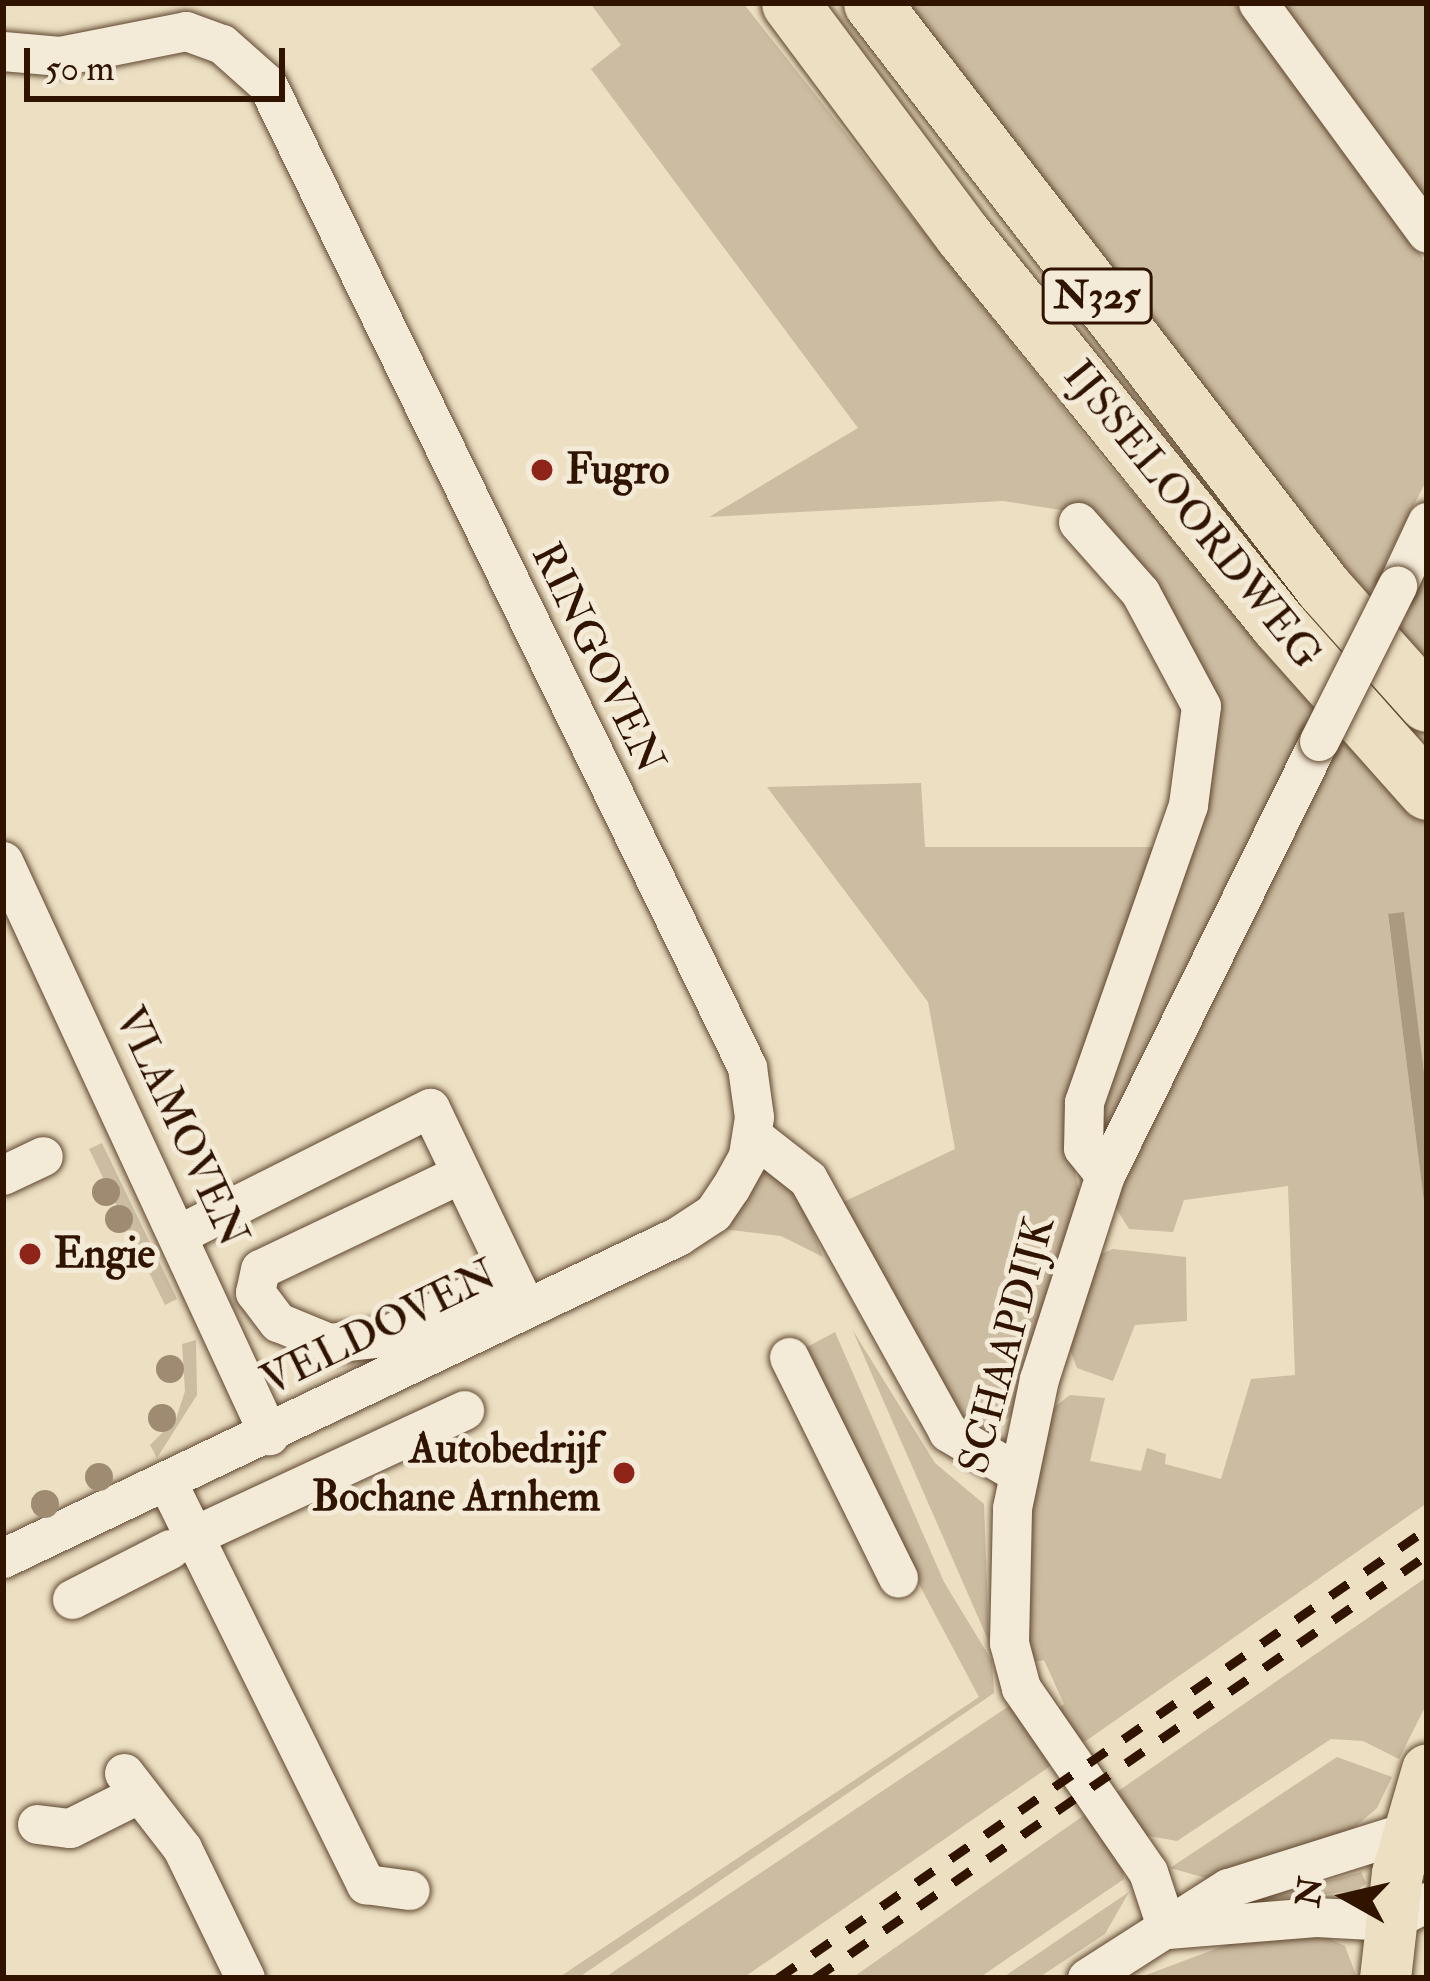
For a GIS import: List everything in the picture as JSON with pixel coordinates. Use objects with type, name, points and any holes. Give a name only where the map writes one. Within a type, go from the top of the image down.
[{"type":"highway","name":"IJSSELOORDWEG","points":[[790,3],[1039,328],[1280,626],[1427,791]]},
{"type":"highway","name":"IJSSELOORDWEG","points":[[872,3],[1324,588],[1427,703]]},
{"type":"main road","points":[[1385,1978],[1409,1912],[1427,1769]]},
{"type":"street","points":[[1258,3],[1427,233]]},
{"type":"street","name":"RINGOVEN","points":[[3,51],[60,56],[186,32],[222,44],[267,84],[748,1067],[752,1135]]},
{"type":"street","points":[[1078,522],[1140,592],[1201,706],[1188,805],[1084,1102],[1083,1148],[1106,1175]]},
{"type":"street","name":"SCHAAPDIJK","points":[[1168,1929],[1148,1872],[1022,1688],[1009,1643],[1006,1564],[1018,1473],[1039,1379],[1106,1175],[1427,522]]},
{"type":"street","name":"VLAMOVEN","points":[[5,870],[269,1435]]},
{"type":"street","points":[[177,1234],[430,1108],[518,1292],[383,1337],[329,1343],[278,1322],[255,1292],[260,1269],[460,1174]]},
{"type":"street","points":[[752,1135],[808,1179],[924,1402],[948,1432],[1018,1473]]},
{"type":"street","name":"VELDOVEN","points":[[3,1558],[269,1435],[518,1292],[713,1213],[752,1135]]},
{"type":"street","points":[[3,1175],[43,1156]]},
{"type":"street","points":[[789,1357],[898,1578]]},
{"type":"street","points":[[72,1599],[464,1410]]},
{"type":"street","points":[[167,1482],[182,1543],[366,1884],[410,1890]]},
{"type":"street","points":[[38,1824],[70,1828],[129,1785],[182,1848],[245,1978]]},
{"type":"street","points":[[1088,1978],[1228,1888],[1420,1837]]},
{"type":"street","points":[[1168,1929],[1409,1912]]},
{"type":"shaded area","points":[[590,3],[743,3],[1106,463],[1321,702],[1108,1131],[1100,1120],[1102,1097],[1214,731],[1080,513],[1003,501],[709,517],[858,428],[591,69],[621,45]]},
{"type":"shaded area","points":[[892,3],[1237,3],[1300,82],[1401,216],[1427,267],[1427,479],[1362,609]]},
{"type":"shaded area","points":[[1278,3],[1427,3],[1427,212]]},
{"type":"shaded area","points":[[1427,565],[1427,668],[1398,634]]},
{"type":"shaded area","points":[[1339,726],[1427,819],[1427,1096],[1404,913],[1388,915],[1427,1227],[1427,1503],[1080,1745],[1055,1711],[1064,1704],[1044,1660],[1030,1663],[1022,1602],[1023,1550],[1048,1412],[1070,1395],[1105,1398],[1090,1461],[1141,1471],[1147,1448],[1166,1454],[1165,1464],[1221,1479],[1251,1379],[1295,1375],[1288,1186],[1184,1200],[1173,1232],[1129,1229],[1114,1205]]},
{"type":"shaded area","points":[[921,783],[925,847],[1161,847],[1071,1155],[1082,1203],[1013,1414],[988,1432],[965,1428],[833,1207],[955,1149],[928,1002],[767,787]]},
{"type":"shaded area","points":[[1404,912],[1427,1096],[1427,1227],[1388,914]]},
{"type":"shaded area","points":[[102,1143],[177,1299],[165,1305],[89,1149]]},
{"type":"shaded area","points":[[762,1166],[793,1180],[823,1257],[781,1236],[722,1229]]},
{"type":"shaded area","points":[[1113,1249],[1186,1257],[1187,1321],[1135,1325],[1113,1381],[1077,1368],[1068,1344],[1099,1255]]},
{"type":"shaded area","points":[[852,1329],[935,1463],[984,1504],[989,1642]]},
{"type":"shaded area","points":[[835,1332],[944,1582],[992,1661],[994,1693],[578,1978],[558,1978],[979,1697],[796,1353]]},
{"type":"shaded area","points":[[196,1340],[197,1395],[157,1458],[150,1445],[176,1419],[185,1391],[182,1344]]},
{"type":"shaded area","points":[[1427,1577],[1427,1703],[1399,1759],[1363,1741],[1331,1739],[1177,1841],[1143,1835],[1114,1794]]},
{"type":"shaded area","points":[[1012,1704],[1059,1760],[743,1978],[604,1978]]},
{"type":"shaded area","points":[[1337,1757],[1392,1777],[1377,1808],[1342,1838],[1213,1880],[1170,1868]]},
{"type":"shaded area","points":[[1093,1809],[1121,1853],[1124,1879],[979,1978],[852,1978]]},
{"type":"shaded area","points":[[1361,1872],[1366,1883],[1357,1891],[1250,1901]]},
{"type":"shaded area","points":[[1129,1892],[1105,1934],[1038,1978],[1002,1978]]},
{"type":"shaded area","points":[[1316,1932],[1345,1946],[1357,1978],[1138,1978],[1229,1944]]},
{"type":"railway","points":[[778,1978],[1427,1529]]},
{"type":"railway","points":[[815,1978],[1427,1555]]},
{"type":"place","name":"Fugro","points":[[542,470]]},
{"type":"place","name":"Engie","points":[[30,1254]]},
{"type":"place","name":"Autobedrijf Bochane Arnhem","points":[[624,1473]]}]
